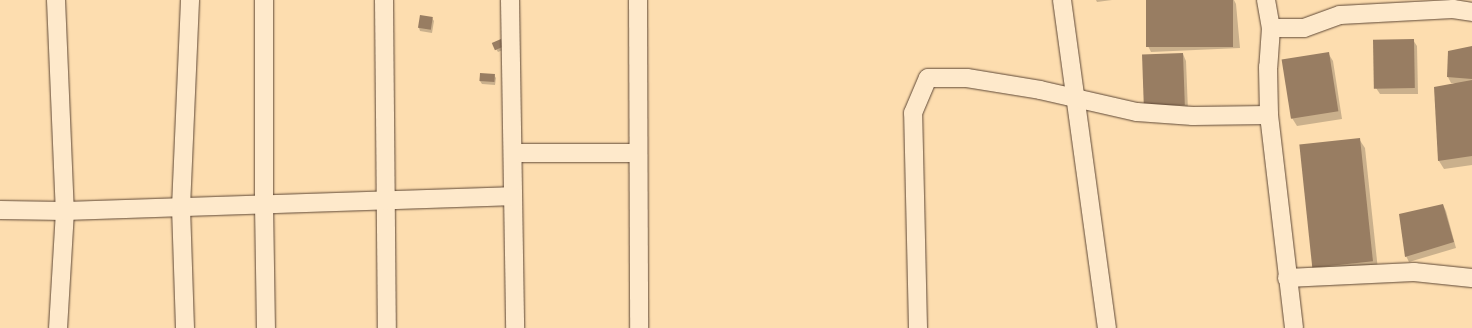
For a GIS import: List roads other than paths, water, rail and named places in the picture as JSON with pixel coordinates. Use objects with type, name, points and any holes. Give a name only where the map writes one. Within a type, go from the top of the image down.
[{"type":"street","points":[[56,0],[65,211],[58,328]]},
{"type":"street","points":[[185,328],[181,207],[190,0]]},
{"type":"street","points":[[264,0],[264,204],[266,328]]},
{"type":"street","points":[[384,0],[387,328]]},
{"type":"street","points":[[510,0],[515,328]]},
{"type":"street","points":[[638,0],[637,152],[639,328]]},
{"type":"street","points":[[1062,0],[1107,328]]},
{"type":"street","points":[[1266,0],[1271,28],[1268,67],[1269,116],[1294,328]]},
{"type":"street","points":[[1271,28],[1304,28],[1340,15],[1453,9],[1472,12]]},
{"type":"street","points":[[918,328],[913,113],[928,78],[967,78],[1040,90],[1137,112],[1172,115],[1269,116]]},
{"type":"street","points":[[513,153],[637,152]]},
{"type":"street","points":[[0,210],[65,211],[513,196]]},
{"type":"street","points":[[1287,278],[1414,272],[1472,278]]}]
